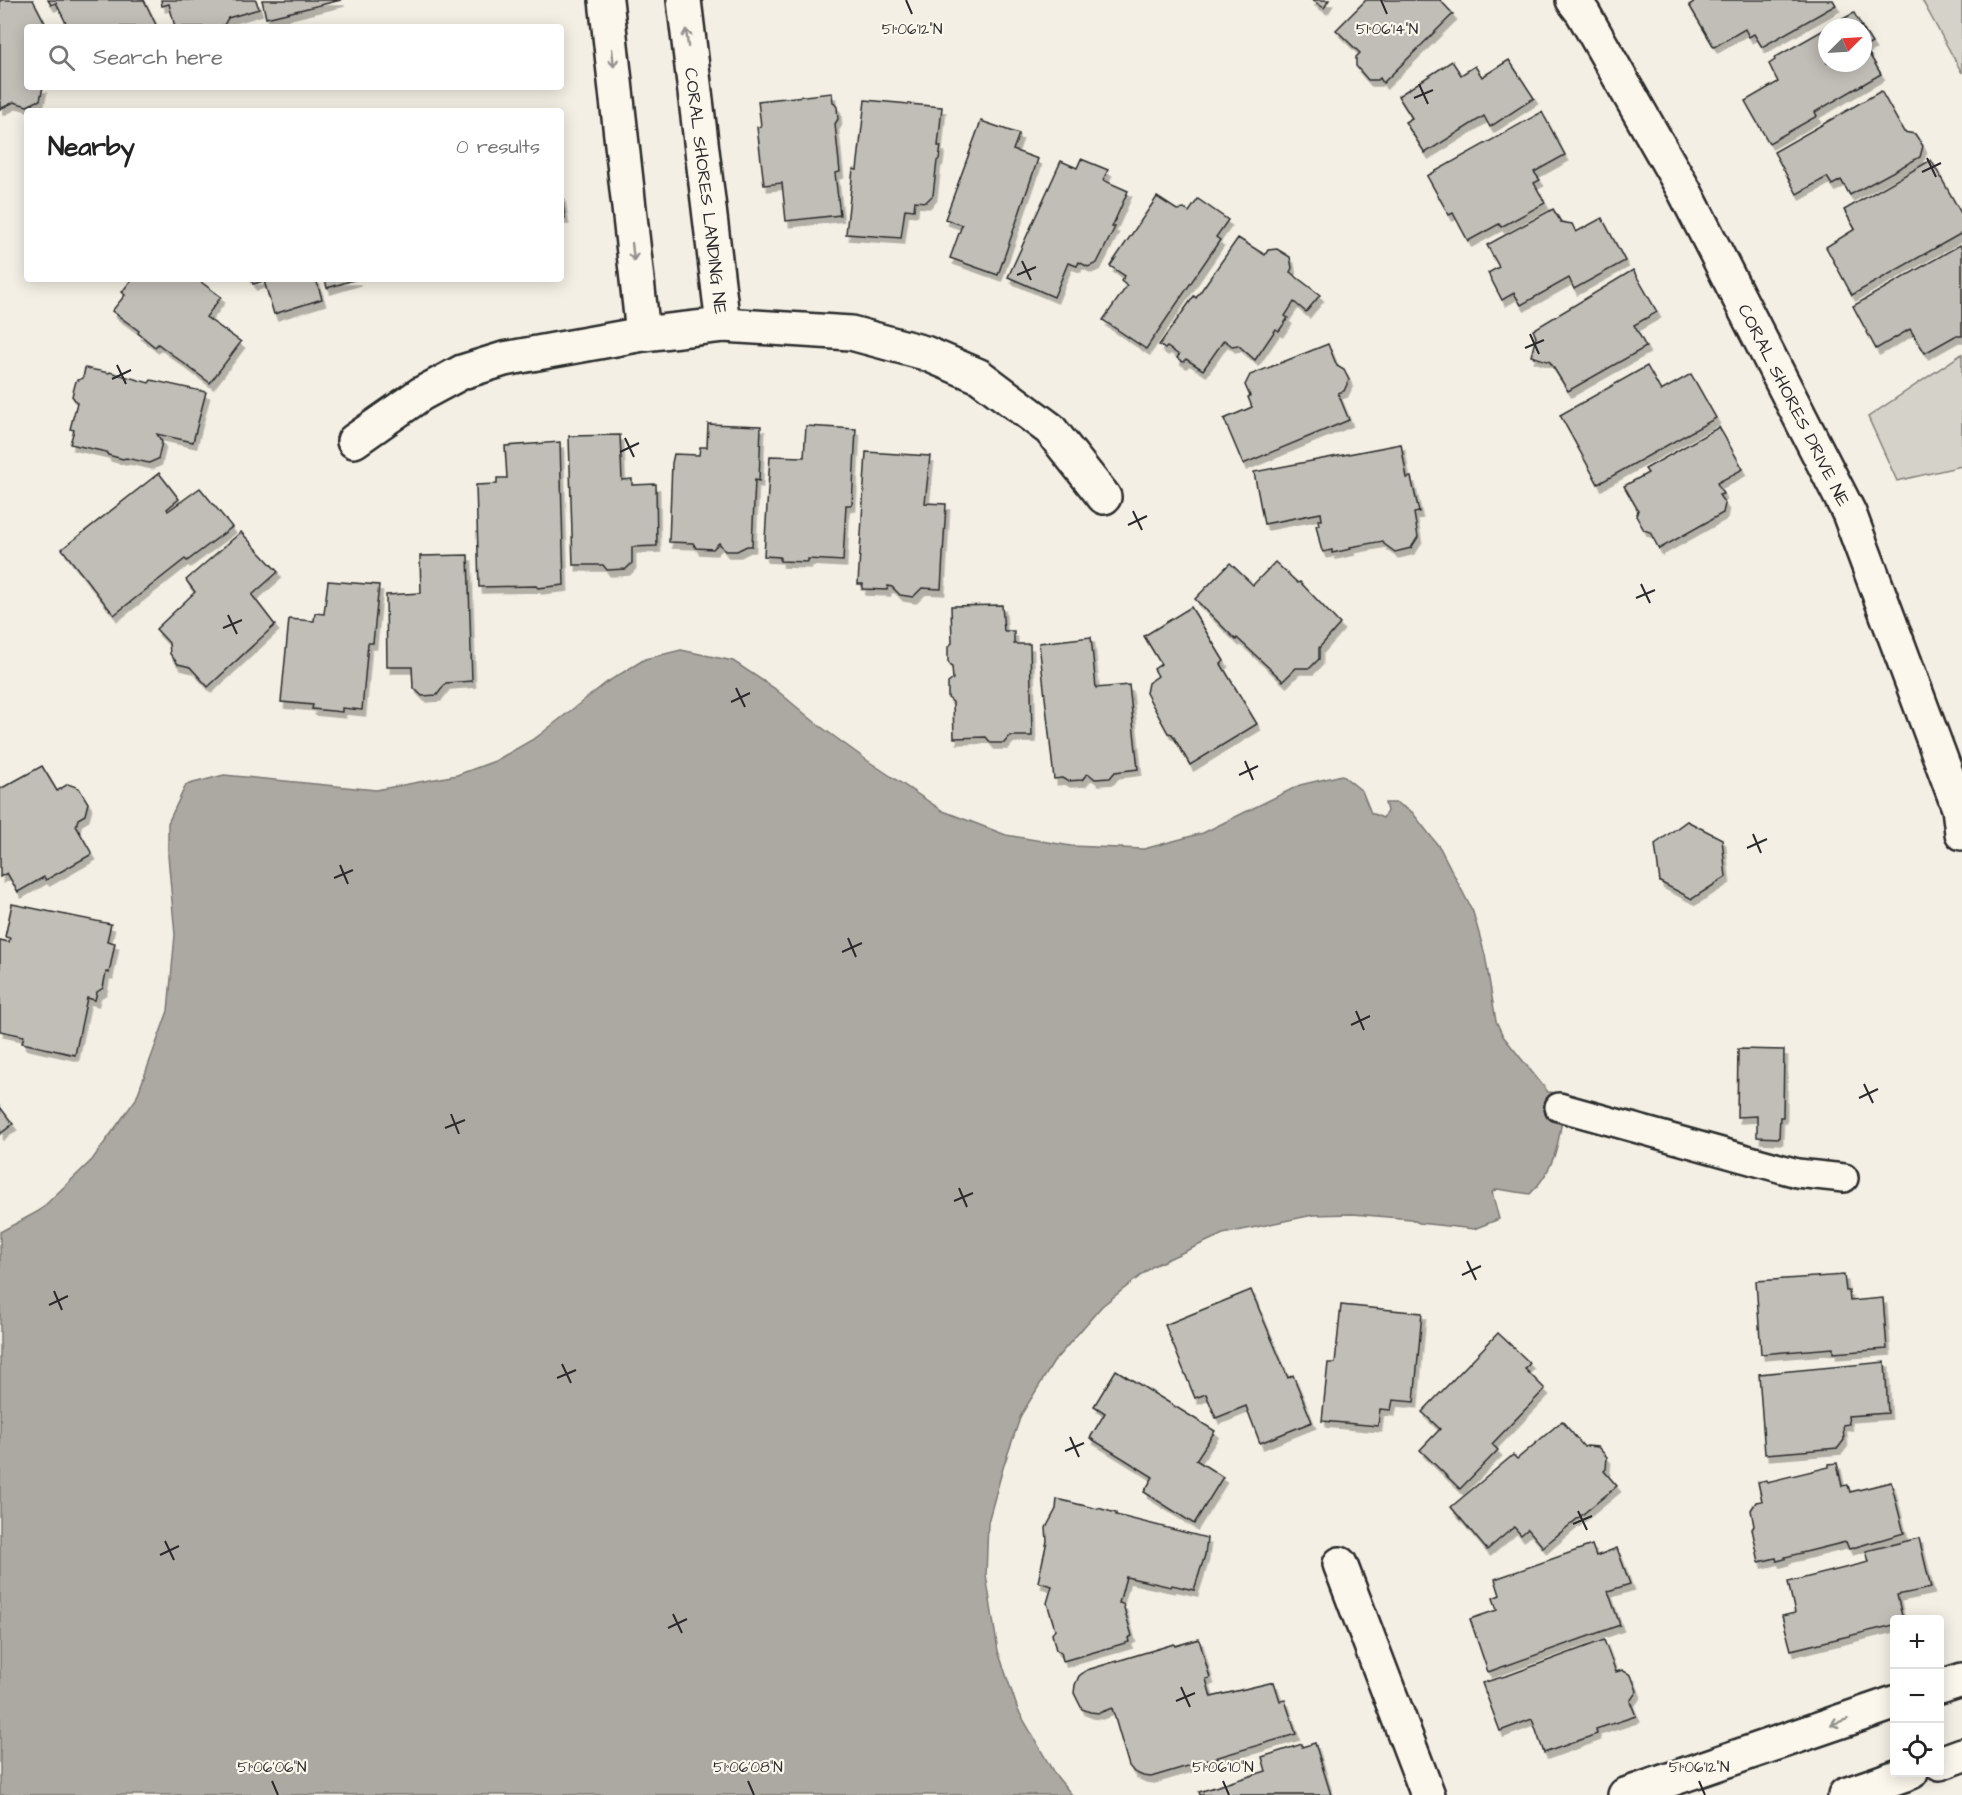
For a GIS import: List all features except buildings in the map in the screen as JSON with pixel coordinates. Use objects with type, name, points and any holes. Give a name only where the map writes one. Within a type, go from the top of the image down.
[{"type":"street","points":[[606,0],[642,334]]},
{"type":"street","name":"CORAL SHORES LANDING NE","points":[[354,441],[421,394],[462,372],[504,359],[642,334],[723,325],[684,0]]},
{"type":"street","name":"CORAL SHORES DRIVE NE","points":[[1573,0],[1685,192],[1849,513],[1961,816]]},
{"type":"street","points":[[723,325],[851,333],[925,353],[979,376],[1050,429],[1104,497]]},
{"type":"street","points":[[1340,1564],[1428,1795]]},
{"type":"street","points":[[1944,1686],[1962,1680]]},
{"type":"street","points":[[1624,1795],[1890,1704]]},
{"type":"street","points":[[1944,1762],[1962,1755]]},
{"type":"street","points":[[1845,1795],[1899,1777]]},
{"type":"lane","points":[[1559,1107],[1797,1173],[1844,1178]]},
{"type":"shaded area","points":[[1922,0],[1962,0],[1962,73]]},
{"type":"shaded area","points":[[1962,354],[1962,466],[1897,481],[1868,417]]},
{"type":"shaded area","points":[[681,650],[733,661],[774,688],[817,724],[868,761],[943,811],[1006,835],[1071,846],[1144,849],[1203,833],[1300,785],[1342,775],[1362,791],[1371,813],[1383,818],[1387,811],[1385,803],[1397,803],[1412,812],[1440,848],[1473,912],[1485,955],[1496,1021],[1503,1036],[1548,1092],[1566,1094],[1557,1148],[1540,1183],[1530,1194],[1497,1189],[1492,1192],[1499,1219],[1474,1229],[1419,1223],[1411,1219],[1353,1214],[1313,1215],[1223,1234],[1153,1266],[1102,1306],[1055,1360],[1021,1415],[1003,1468],[988,1522],[986,1575],[998,1651],[1018,1710],[1054,1773],[1072,1795],[0,1795],[0,1232],[39,1211],[92,1160],[136,1099],[168,1011],[175,935],[168,855],[168,823],[186,785],[224,775],[376,790],[457,775],[495,761],[537,737],[607,682],[645,659]]}]
